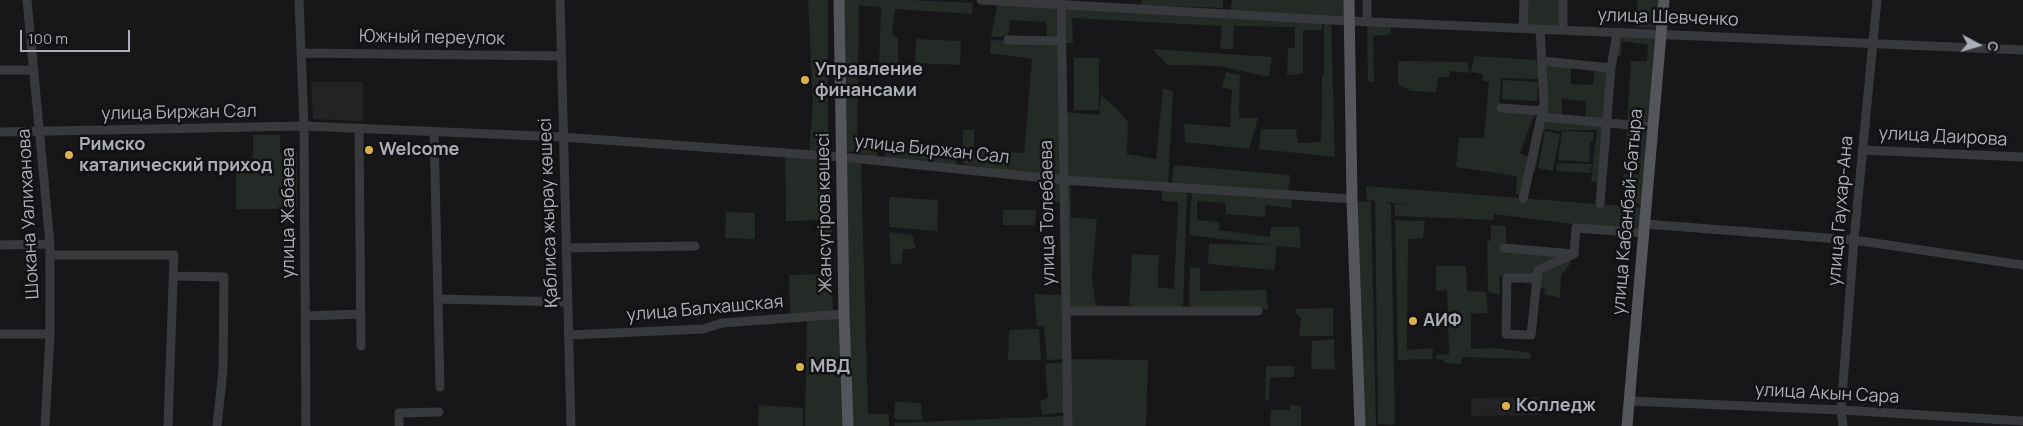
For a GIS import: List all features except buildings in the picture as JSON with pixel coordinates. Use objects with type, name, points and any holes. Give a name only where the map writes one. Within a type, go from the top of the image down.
[{"type":"main road","name":"Жансүгіров көшесі","points":[[839,0],[844,314],[848,426]]},
{"type":"main road","points":[[1349,0],[1352,199],[1360,426]]},
{"type":"main road","name":"улица Кабанбай-батыра","points":[[1627,426],[1664,0]]},
{"type":"street","name":"Шокана Уалиханова","points":[[27,0],[50,244],[50,334],[45,426]]},
{"type":"street","name":"улица Жабаева","points":[[299,0],[304,126],[306,426]]},
{"type":"street","name":"Қаблиса жырау көшесі","points":[[560,0],[562,137],[571,426]]},
{"type":"street","name":"улица Шевченко","points":[[981,0],[1061,2],[1349,21],[2023,50]]},
{"type":"street","points":[[1367,0],[1367,21]]},
{"type":"street","points":[[1523,28],[1524,0]]},
{"type":"street","points":[[1563,0],[1563,30]]},
{"type":"street","name":"улица Гаухар-Ана","points":[[1843,426],[1841,410],[1854,240],[1876,0]]},
{"type":"street","name":"улица Толебаева","points":[[1061,2],[1068,426]]},
{"type":"street","points":[[1523,199],[1544,104],[1540,29]]},
{"type":"street","points":[[1600,204],[1611,68],[1616,32]]},
{"type":"street","points":[[1008,40],[1062,41]]},
{"type":"street","name":"Южный переулок","points":[[302,53],[561,56]]},
{"type":"street","points":[[1542,61],[1611,68]]},
{"type":"street","points":[[0,70],[34,70]]},
{"type":"street","points":[[1501,108],[1607,123],[1653,127]]},
{"type":"street","name":"улица Биржан Сал","points":[[0,132],[304,126],[562,137],[842,157],[1064,180],[1352,199]]},
{"type":"street","points":[[359,129],[361,346]]},
{"type":"street","points":[[434,132],[440,386]]},
{"type":"street","name":"улица Даирова","points":[[1862,150],[1963,156],[2023,157]]},
{"type":"street","points":[[1574,254],[1576,228],[1645,228],[1854,240],[2023,266]]},
{"type":"street","points":[[0,245],[50,244]]},
{"type":"street","points":[[566,248],[695,246]]},
{"type":"street","points":[[1504,248],[1574,254]]},
{"type":"street","points":[[50,255],[174,254],[168,426]]},
{"type":"street","points":[[1537,278],[1507,278],[1506,334],[1530,335],[1538,270],[1574,254]]},
{"type":"street","points":[[173,276],[224,277],[223,370],[217,426]]},
{"type":"street","points":[[438,299],[567,302]]},
{"type":"street","points":[[1066,311],[1258,311]]},
{"type":"street","points":[[305,316],[361,314]]},
{"type":"street","name":"улица Балхашская","points":[[569,335],[703,329],[722,324],[844,314]]},
{"type":"street","points":[[0,334],[50,334]]},
{"type":"street","name":"улица Акын Сара","points":[[1629,401],[1841,410],[2023,423]]},
{"type":"street","points":[[399,426],[399,413],[438,412]]},
{"type":"shaded area","points":[[808,0],[828,0],[828,151],[809,150],[813,103]]},
{"type":"shaded area","points":[[842,0],[909,0],[973,3],[972,14],[895,9],[892,34],[898,38],[898,72],[879,70],[881,7],[859,5],[857,141],[877,144],[877,157],[845,151]]},
{"type":"shaded area","points":[[1142,0],[1223,0],[1223,8],[1141,5]]},
{"type":"shaded area","points":[[1232,0],[1345,0],[1344,16],[1230,10]]},
{"type":"shaded area","points":[[1525,0],[1562,0],[1561,28],[1524,27]]},
{"type":"shaded area","points":[[1638,0],[1662,0],[1659,29],[1635,27]]},
{"type":"shaded area","points":[[997,5],[1056,7],[1058,38],[1047,36],[1046,22],[1010,20],[1008,36],[991,37]]},
{"type":"shaded area","points":[[1064,6],[1322,22],[1322,30],[1303,30],[1303,74],[1287,75],[1288,48],[1295,48],[1295,27],[1234,26],[1233,49],[1220,49],[1222,26],[1072,18],[1073,43],[1065,43]]},
{"type":"shaded area","points":[[1324,21],[1331,21],[1335,157],[1259,149],[1261,129],[1296,129],[1298,143],[1321,142]]},
{"type":"shaded area","points":[[1367,24],[1391,26],[1391,34],[1373,36],[1374,82],[1368,81]]},
{"type":"shaded area","points":[[1619,34],[1659,37],[1644,205],[1633,203],[1635,180],[1623,179],[1624,174],[1639,175],[1641,163],[1625,161],[1631,61],[1647,61],[1648,45],[1622,41],[1621,56],[1616,55]]},
{"type":"shaded area","points":[[916,39],[961,41],[960,65],[915,63]]},
{"type":"shaded area","points":[[991,40],[1059,44],[1061,178],[963,164],[963,130],[974,130],[974,150],[1024,153],[1032,59],[990,53]]},
{"type":"shaded area","points":[[1152,49],[1272,57],[1269,77],[1219,66],[1167,65]]},
{"type":"shaded area","points":[[1474,56],[1537,60],[1540,79],[1501,78],[1499,110],[1535,113],[1520,153],[1529,157],[1522,195],[1516,194],[1517,176],[1456,167],[1459,138],[1484,138],[1489,82],[1483,81],[1483,74],[1471,72]]},
{"type":"shaded area","points":[[1074,58],[1099,58],[1099,110],[1074,110]]},
{"type":"shaded area","points":[[1398,61],[1468,62],[1469,73],[1450,71],[1449,77],[1438,77],[1436,92],[1411,91],[1398,84]]},
{"type":"shaded area","points":[[1544,64],[1571,66],[1571,84],[1593,85],[1594,68],[1608,70],[1605,121],[1585,118],[1586,101],[1562,99],[1562,117],[1543,115]]},
{"type":"shaded area","points":[[1226,72],[1240,75],[1239,118],[1258,118],[1249,149],[1185,142],[1184,124],[1230,127],[1232,90],[1222,87]]},
{"type":"shaded area","points":[[1503,80],[1538,82],[1537,101],[1502,99]]},
{"type":"shaded area","points":[[311,82],[363,82],[363,121],[313,119]]},
{"type":"shaded area","points":[[1163,88],[1173,92],[1168,184],[1067,176],[1063,112],[1099,115],[1101,95],[1128,122],[1127,154],[1156,159]]},
{"type":"shaded area","points":[[1543,119],[1605,125],[1598,182],[1591,181],[1597,130],[1559,131],[1546,129],[1543,132],[1535,171],[1532,170]]},
{"type":"shaded area","points":[[1545,131],[1560,134],[1553,171],[1538,168]]},
{"type":"shaded area","points":[[1562,131],[1594,132],[1593,142],[1590,142],[1589,162],[1558,160]]},
{"type":"shaded area","points":[[253,135],[280,135],[280,153],[297,153],[297,209],[236,209],[236,162],[253,162]]},
{"type":"shaded area","points":[[886,145],[957,150],[956,166],[885,158]]},
{"type":"shaded area","points":[[785,155],[831,156],[833,312],[790,315],[789,275],[823,274],[824,220],[786,221]]},
{"type":"shaded area","points":[[844,160],[861,162],[868,414],[889,414],[889,426],[851,426]]},
{"type":"shaded area","points":[[1557,163],[1592,164],[1591,173],[1556,171]]},
{"type":"shaded area","points":[[1174,165],[1290,175],[1288,191],[1172,184]]},
{"type":"shaded area","points":[[1044,180],[1062,183],[1061,203],[1043,200]]},
{"type":"shaded area","points":[[1066,183],[1071,184],[1071,218],[1097,219],[1092,278],[1096,305],[1129,306],[1132,254],[1159,255],[1158,287],[1174,289],[1178,202],[1162,201],[1162,188],[1187,190],[1183,310],[1068,310]]},
{"type":"shaded area","points":[[1366,186],[1647,208],[1645,233],[1494,214],[1494,220],[1395,216],[1395,204],[1412,205],[1385,202],[1391,204],[1395,425],[1378,424],[1375,201],[1367,200]]},
{"type":"shaded area","points":[[1192,192],[1292,197],[1291,208],[1265,205],[1266,217],[1226,214],[1225,203],[1197,201],[1197,220],[1219,222],[1219,230],[1270,237],[1271,227],[1299,227],[1301,248],[1277,246],[1274,270],[1208,264],[1209,244],[1273,245],[1189,235]]},
{"type":"shaded area","points":[[889,197],[938,200],[937,231],[889,227]]},
{"type":"shaded area","points":[[1355,201],[1371,202],[1376,426],[1362,426]]},
{"type":"shaded area","points":[[1003,210],[1036,210],[1035,225],[1003,225]]},
{"type":"shaded area","points":[[726,212],[755,213],[755,239],[725,238]]},
{"type":"shaded area","points":[[1395,220],[1425,221],[1423,238],[1408,239],[1407,350],[1433,348],[1432,359],[1398,360]]},
{"type":"shaded area","points":[[1491,225],[1506,226],[1506,248],[1573,250],[1570,264],[1561,276],[1560,298],[1544,294],[1545,289],[1499,275],[1500,295],[1488,292],[1487,243],[1491,239]]},
{"type":"shaded area","points":[[889,232],[912,235],[916,248],[903,250],[902,263],[891,265]]},
{"type":"shaded area","points":[[1436,266],[1466,266],[1467,291],[1486,292],[1488,313],[1471,314],[1471,349],[1494,348],[1531,353],[1530,359],[1462,357],[1461,364],[1444,363],[1444,360],[1436,359],[1436,355],[1449,354],[1447,290],[1436,291]]},
{"type":"shaded area","points":[[1190,267],[1200,268],[1200,291],[1266,290],[1268,309],[1189,308]]},
{"type":"shaded area","points":[[1034,294],[1063,295],[1066,359],[1047,360],[1044,326],[1037,326]]},
{"type":"shaded area","points":[[1333,308],[1333,336],[1299,336],[1301,318],[1296,314],[1295,309]]},
{"type":"shaded area","points":[[842,317],[845,426],[805,426],[807,320]]},
{"type":"shaded area","points":[[1039,329],[1041,360],[1008,360],[1009,330]]},
{"type":"shaded area","points":[[1334,339],[1335,370],[1311,369],[1312,341]]},
{"type":"shaded area","points":[[1071,359],[1148,360],[1146,426],[1071,426]]},
{"type":"shaded area","points":[[1065,362],[1066,412],[1042,415],[1040,401],[1048,398],[1045,364]]},
{"type":"shaded area","points":[[1266,366],[1295,366],[1294,377],[1270,378],[1269,400],[1265,400]]},
{"type":"shaded area","name":"Колледж","points":[[1540,397],[1541,415],[1471,416],[1471,398]]},
{"type":"shaded area","points":[[895,402],[921,403],[922,420],[894,419]]},
{"type":"shaded area","points":[[759,405],[803,408],[803,426],[758,426]]},
{"type":"shaded area","points":[[1290,405],[1301,406],[1301,426],[1270,426],[1271,410],[1290,410]]},
{"type":"shaded area","points":[[1066,416],[1067,426],[894,426],[894,423]]},
{"type":"place","name":"Управление финансами","points":[[805,80]]},
{"type":"place","name":"Welcome","points":[[369,150]]},
{"type":"place","name":"Римско каталический приход","points":[[69,155]]},
{"type":"place","name":"АИФ","points":[[1413,321]]},
{"type":"place","name":"МВД","points":[[800,367]]},
{"type":"place","name":"Колледж","points":[[1506,406]]}]
